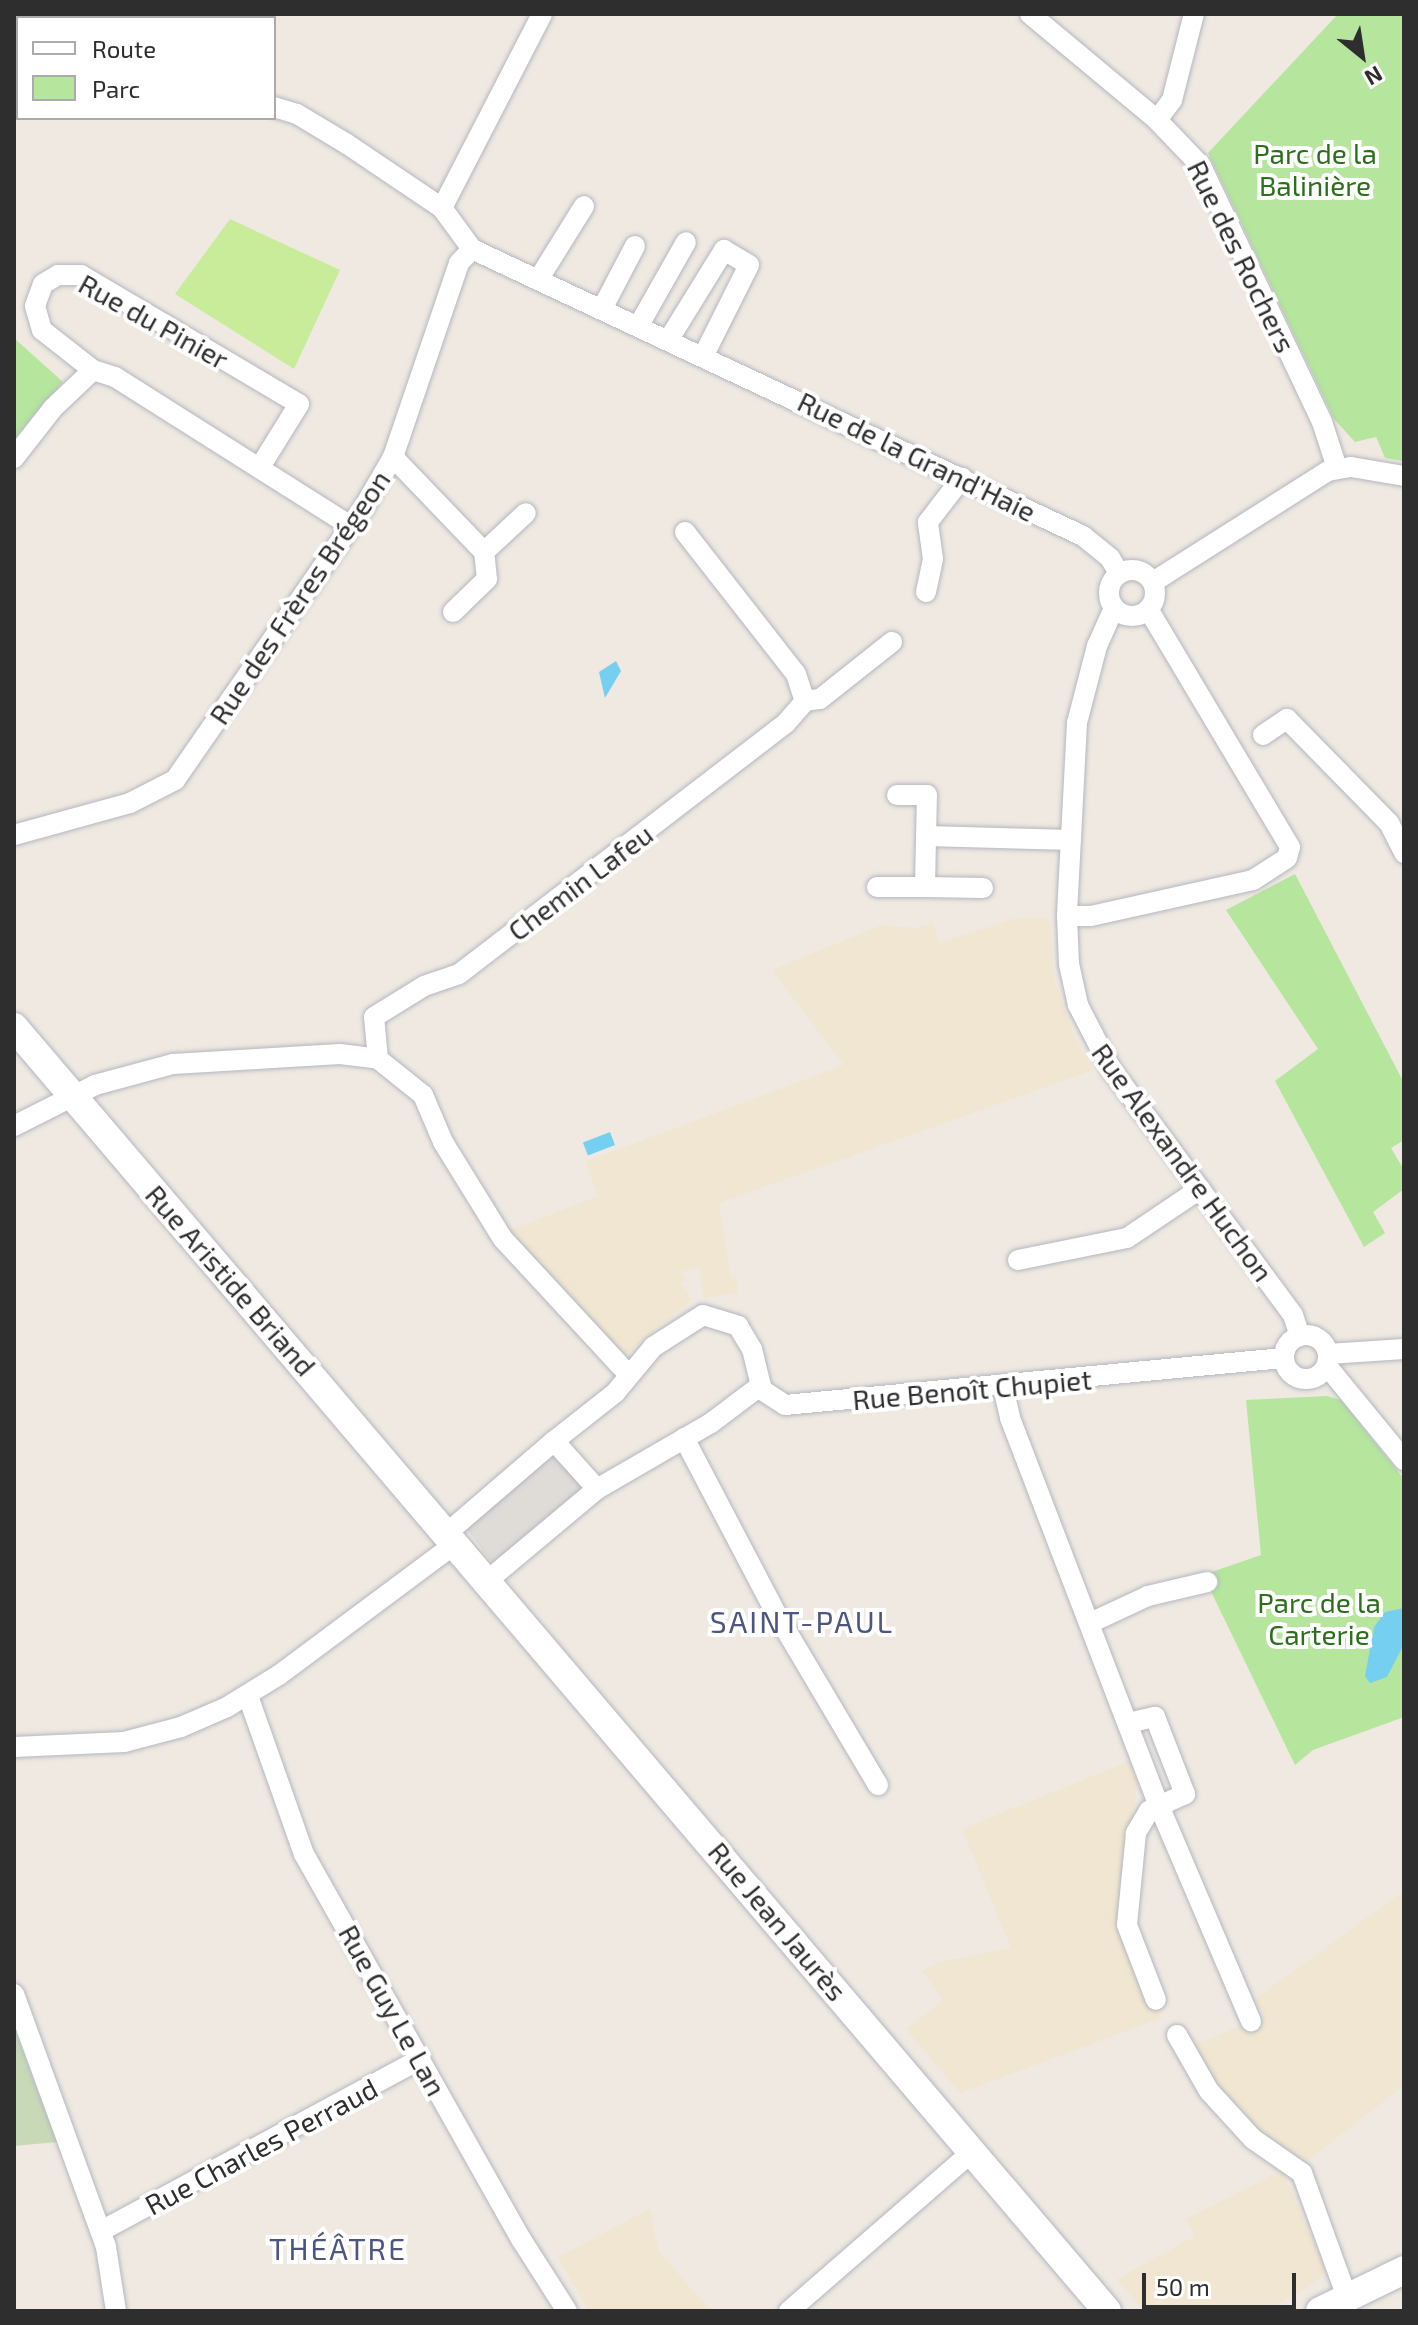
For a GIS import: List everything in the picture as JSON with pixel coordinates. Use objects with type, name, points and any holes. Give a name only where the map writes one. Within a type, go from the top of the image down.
[{"type":"main road","name":"Rue Aristide Briand","points":[[14,1027],[452,1538]]},
{"type":"main road","name":"Rue Jean Jaurès","points":[[452,1538],[1107,2311]]},
{"type":"main road","points":[[1320,2311],[1404,2270]]},
{"type":"street","points":[[442,208],[542,14]]},
{"type":"street","name":"Rue des Rochers","points":[[1030,14],[1192,153],[1212,186],[1322,422],[1337,468]]},
{"type":"street","points":[[1157,120],[1172,100],[1194,14]]},
{"type":"street","name":"Rue de la Grand'Haie","points":[[276,108],[297,114],[347,144],[442,208],[472,249],[1083,536],[1110,558],[1119,573]]},
{"type":"street","points":[[538,280],[584,206]]},
{"type":"street","points":[[639,325],[686,242]]},
{"type":"street","points":[[602,309],[635,246]]},
{"type":"street","name":"Rue des Frères Brégeon","points":[[14,835],[130,803],[175,780],[351,526],[393,457],[459,263],[472,249]]},
{"type":"street","points":[[669,339],[724,250],[749,265],[703,357]]},
{"type":"street","name":"Rue du Pinier","points":[[260,467],[299,404],[94,281],[58,275],[43,284],[35,306],[42,330],[93,370],[115,377],[351,526]]},
{"type":"street","points":[[14,458],[53,408],[93,370]]},
{"type":"street","points":[[393,457],[484,552],[487,579],[453,612]]},
{"type":"street","points":[[1153,582],[1337,468],[1404,476]]},
{"type":"street","points":[[926,592],[933,559],[928,522],[962,478]]},
{"type":"street","points":[[484,552],[526,513]]},
{"type":"street","points":[[685,532],[796,674],[805,701]]},
{"type":"street","points":[[1142,571],[1153,582],[1155,596],[1148,609],[1135,616],[1114,608],[1109,586],[1119,573],[1142,571]]},
{"type":"street","name":"Rue Alexandre Huchon","points":[[1114,608],[1097,646],[1077,723],[1067,916],[1069,964],[1092,1038],[1293,1315],[1300,1336]]},
{"type":"street","points":[[1067,916],[1086,917],[1253,880],[1287,858],[1290,847],[1148,609]]},
{"type":"street","name":"Chemin Lafeu","points":[[378,1059],[374,1017],[424,986],[459,974],[786,723],[805,701],[820,699],[892,642]]},
{"type":"street","points":[[1263,735],[1287,719],[1299,729],[1389,823],[1404,853]]},
{"type":"street","points":[[897,795],[927,795],[925,887]]},
{"type":"street","points":[[926,836],[1071,840]]},
{"type":"street","points":[[877,887],[983,888]]},
{"type":"street","points":[[14,1126],[73,1096],[173,1064],[340,1054],[378,1059],[423,1095],[443,1142],[503,1239],[629,1375]]},
{"type":"street","points":[[1018,1260],[1127,1238],[1200,1189]]},
{"type":"street","points":[[14,1747],[124,1742],[181,1727],[248,1696],[452,1538],[629,1375],[674,1329],[703,1315],[720,1316],[738,1326],[748,1339],[760,1386],[684,1438],[597,1489],[487,1581]]},
{"type":"street","points":[[1404,1349],[1328,1360],[1306,1380],[1292,1375],[1283,1358],[1291,1340],[1300,1336],[1315,1337],[1328,1360],[1404,1460]]},
{"type":"street","name":"Rue Benoît Chupiet","points":[[760,1386],[770,1398],[794,1406],[1283,1358]]},
{"type":"street","points":[[1003,1387],[1010,1418],[1160,1808],[1251,2021]]},
{"type":"street","points":[[684,1438],[772,1606],[878,1785]]},
{"type":"street","points":[[554,1441],[597,1489]]},
{"type":"street","points":[[1090,1623],[1148,1596],[1207,1582]]},
{"type":"street","name":"Rue Guy Le Lan","points":[[248,1696],[304,1854],[567,2311]]},
{"type":"street","points":[[1128,1723],[1155,1717],[1185,1794],[1142,1818],[1136,1833],[1127,1925],[1156,2000]]},
{"type":"street","points":[[14,1994],[101,2231],[116,2311]]},
{"type":"street","points":[[1177,2035],[1209,2091],[1253,2139],[1302,2173],[1347,2297]]},
{"type":"street","name":"Rue Charles Perraud","points":[[101,2231],[421,2059]]},
{"type":"street","points":[[789,2311],[972,2152]]},
{"type":"shaded area","points":[[1016,918],[1049,918],[1054,978],[1073,1035],[1093,1070],[719,1203],[730,1277],[736,1277],[738,1293],[704,1298],[699,1266],[681,1272],[685,1280],[680,1284],[692,1299],[625,1355],[508,1231],[598,1196],[585,1162],[844,1065],[772,970],[882,925],[915,928],[933,923],[940,943]]},
{"type":"shaded area","points":[[554,1454],[585,1491],[497,1564],[489,1559],[466,1528]]},
{"type":"shaded area","points":[[1130,1761],[1137,1782],[1120,1928],[1161,2018],[960,2093],[906,2029],[943,2000],[922,1971],[939,1962],[1011,1948],[962,1829]]},
{"type":"shaded area","points":[[1404,1891],[1404,2085],[1304,2164],[1259,2136],[1211,2087],[1190,2047],[1264,2016],[1255,1999]]},
{"type":"shaded area","points":[[1282,2170],[1325,2269],[1319,2280],[1267,2311],[1144,2311],[1117,2279],[1195,2236],[1186,2219]]},
{"type":"shaded area","points":[[650,2209],[658,2251],[711,2311],[589,2311],[558,2257]]},
{"type":"green space","name":"Parc de la Balinière","points":[[1338,14],[1404,14],[1404,461],[1385,458],[1376,437],[1355,442],[1334,419],[1208,153]]},
{"type":"green space","points":[[230,219],[340,270],[294,369],[175,294]]},
{"type":"green space","points":[[14,338],[63,382],[14,439]]},
{"type":"green space","points":[[1295,874],[1404,1083],[1404,1140],[1391,1148],[1404,1170],[1404,1189],[1373,1212],[1385,1233],[1364,1247],[1275,1081],[1318,1049],[1226,910]]},
{"type":"green space","name":"Parc de la Carterie","points":[[1327,1396],[1341,1400],[1404,1479],[1404,1717],[1313,1750],[1295,1765],[1203,1575],[1261,1555],[1246,1400]]},
{"type":"green space","points":[[14,2027],[34,2081],[57,2142],[14,2146]]},
{"type":"water","points":[[616,661],[621,671],[605,698],[599,672]]},
{"type":"water","points":[[610,1132],[615,1145],[588,1155],[583,1142]]},
{"type":"water","points":[[1404,1608],[1404,1644],[1387,1677],[1370,1683],[1365,1676],[1374,1627],[1385,1612]]},
{"type":"district","name":"SAINT-PAUL","points":[[802,1621]]},
{"type":"district","name":"THÉÂTRE","points":[[338,2248]]}]
